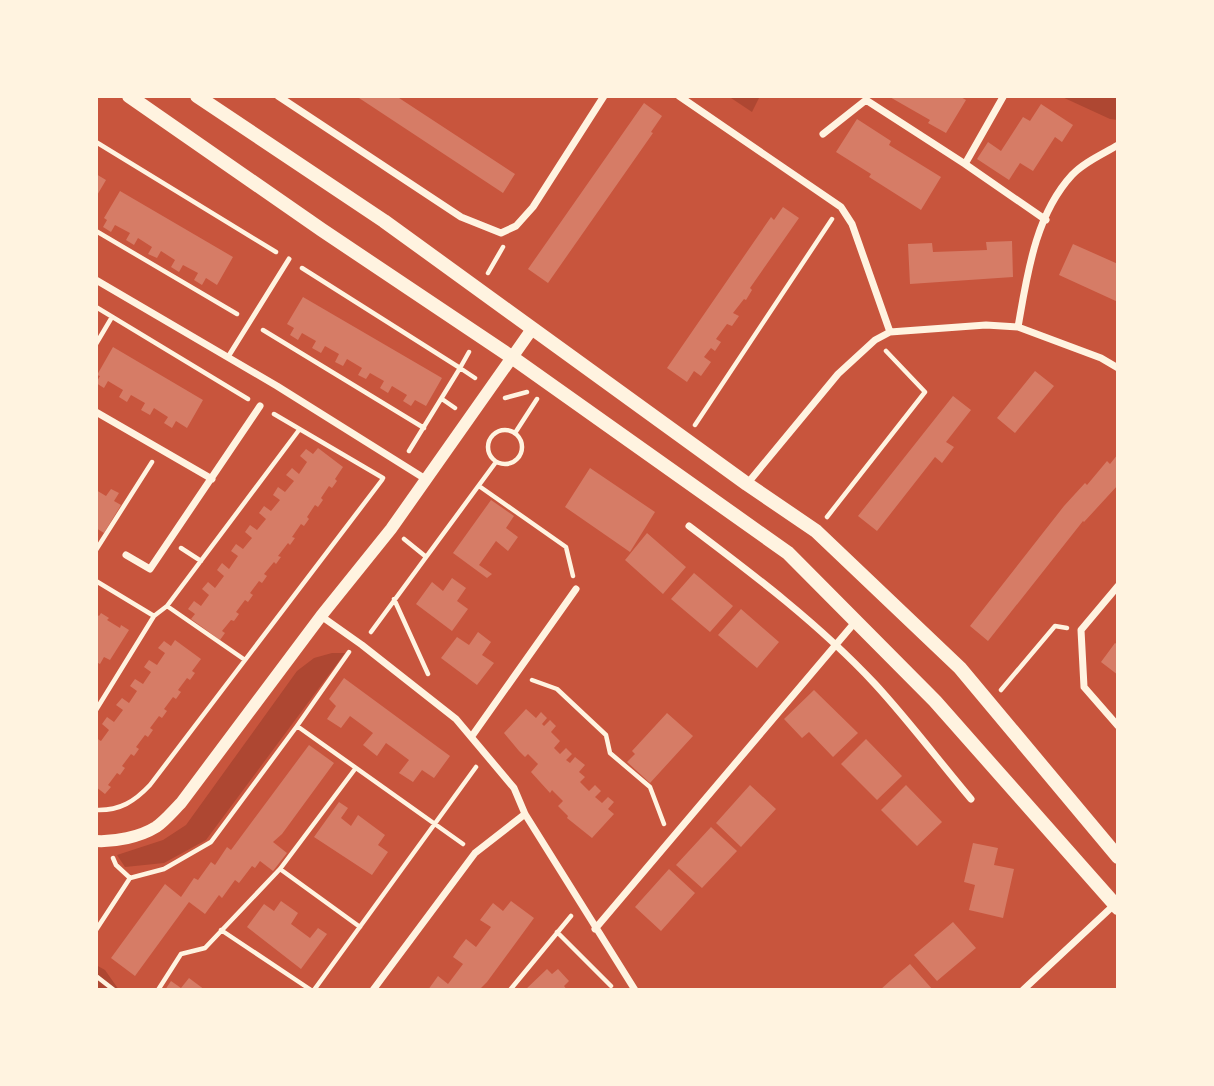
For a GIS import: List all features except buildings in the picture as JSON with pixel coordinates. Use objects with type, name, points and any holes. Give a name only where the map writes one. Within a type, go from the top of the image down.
[{"type":"main road","points":[[129,96],[513,358],[788,553],[935,701],[1116,907]]},
{"type":"main road","points":[[197,96],[339,190],[816,531],[960,668],[1118,857]]},
{"type":"street","points":[[278,96],[461,217],[501,233],[516,226],[533,207],[604,96]]},
{"type":"street","points":[[679,96],[841,207],[852,225],[890,332]]},
{"type":"street","points":[[965,164],[1003,97]]},
{"type":"street","points":[[823,134],[866,100],[1046,220]]},
{"type":"street","points":[[1018,327],[1029,258],[1055,199],[1073,174],[1118,145]]},
{"type":"street","points":[[96,280],[228,357],[427,480]]},
{"type":"street","points":[[747,484],[838,374],[875,340],[890,332],[986,325],[1018,327],[1101,358],[1118,368]]},
{"type":"street","points":[[102,842],[133,836],[157,827],[181,803],[427,480],[532,329]]},
{"type":"street","points":[[126,555],[150,569],[260,406]]},
{"type":"street","points":[[96,412],[212,479]]},
{"type":"street","points":[[689,526],[772,588],[836,645],[876,685],[971,799]]},
{"type":"street","points":[[1118,586],[1081,630],[1084,687],[1118,726]]},
{"type":"street","points":[[472,736],[576,589]]},
{"type":"street","points":[[321,616],[360,643],[456,719],[472,736],[514,788],[525,814],[635,990]]},
{"type":"street","points":[[595,929],[857,620]]},
{"type":"street","points":[[373,990],[475,853],[525,814]]},
{"type":"street","points":[[1023,990],[1116,907]]},
{"type":"lane","points":[[228,357],[289,259]]},
{"type":"path","points":[[96,142],[289,259],[460,368],[401,464]]},
{"type":"path","points":[[478,288],[516,226]]},
{"type":"path","points":[[685,439],[824,232]]},
{"type":"path","points":[[96,344],[112,317]]},
{"type":"path","points":[[816,531],[925,392],[875,340]]},
{"type":"path","points":[[490,389],[504,398],[520,393],[541,394],[514,433]]},
{"type":"path","points":[[96,710],[154,616],[167,606],[299,429]]},
{"type":"path","points":[[500,431],[514,433],[523,445],[520,456],[512,463],[496,462],[489,453],[491,438],[500,431]]},
{"type":"path","points":[[96,551],[160,449]]},
{"type":"path","points":[[96,930],[130,878],[164,869],[211,842],[496,462]]},
{"type":"path","points":[[96,810],[124,807],[138,798],[382,480]]},
{"type":"path","points":[[479,486],[566,547],[576,589]]},
{"type":"path","points":[[391,528],[425,556]]},
{"type":"path","points":[[170,541],[201,561]]},
{"type":"path","points":[[96,581],[154,616]]},
{"type":"path","points":[[393,599],[444,711]]},
{"type":"path","points":[[167,606],[245,660]]},
{"type":"path","points":[[989,704],[1055,626],[1081,630]]},
{"type":"path","points":[[517,674],[557,689],[606,735],[610,753],[650,787],[670,841]]},
{"type":"path","points":[[297,726],[475,853]]},
{"type":"path","points":[[221,930],[312,990],[486,754]]},
{"type":"path","points":[[158,990],[181,954],[205,948],[280,869],[355,769]]},
{"type":"path","points":[[102,842],[116,865],[130,878]]},
{"type":"path","points":[[280,869],[360,927]]},
{"type":"path","points":[[510,990],[557,932],[615,990]]},
{"type":"path","points":[[96,976],[114,990]]},
{"type":"shaded area","points":[[728,96],[760,96],[752,112]]},
{"type":"shaded area","points":[[1060,96],[1118,96],[1118,120],[1110,119]]},
{"type":"shaded area","points":[[345,653],[206,840],[164,863],[125,867],[117,855],[163,840],[186,825],[297,671],[314,658]]},
{"type":"shaded area","points":[[96,965],[105,970],[119,990],[96,990]]}]
